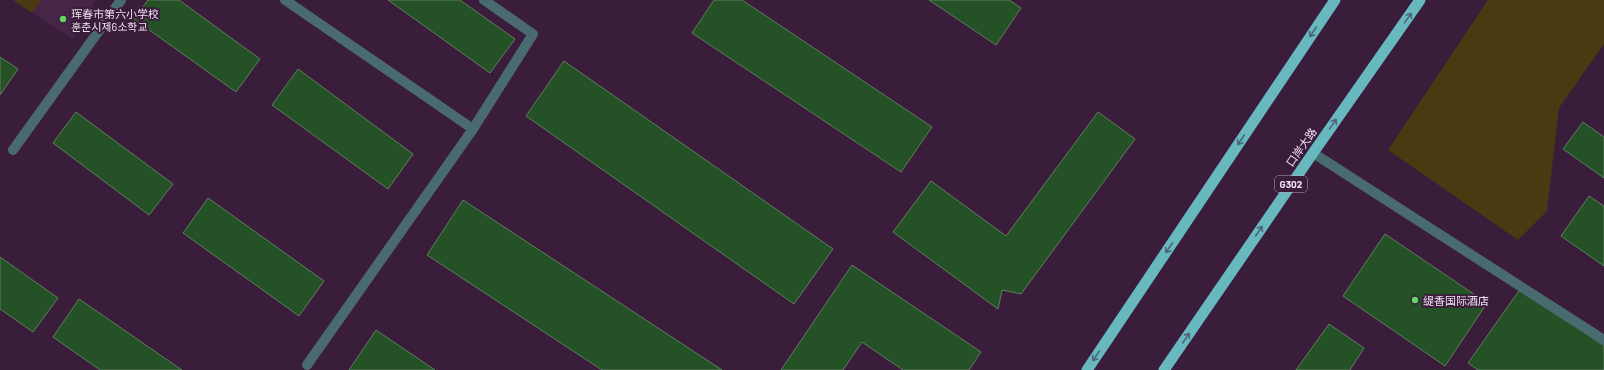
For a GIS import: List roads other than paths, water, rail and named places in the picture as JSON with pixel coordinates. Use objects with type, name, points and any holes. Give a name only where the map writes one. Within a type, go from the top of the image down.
[{"type":"highway","points":[[1087,370],[1335,0]]},
{"type":"highway","name":"口岸大路","points":[[1164,370],[1420,0]]},
{"type":"street","points":[[13,150],[122,0]]},
{"type":"street","points":[[285,0],[473,129]]},
{"type":"street","points":[[307,365],[473,129],[533,34],[484,0]]},
{"type":"street","points":[[1313,153],[1604,340]]},
{"type":"place","name":"珲春市第六小学校 훈춘시제6소학교","points":[[63,19]]},
{"type":"place","name":"缇香国际酒店","points":[[1415,300]]}]
